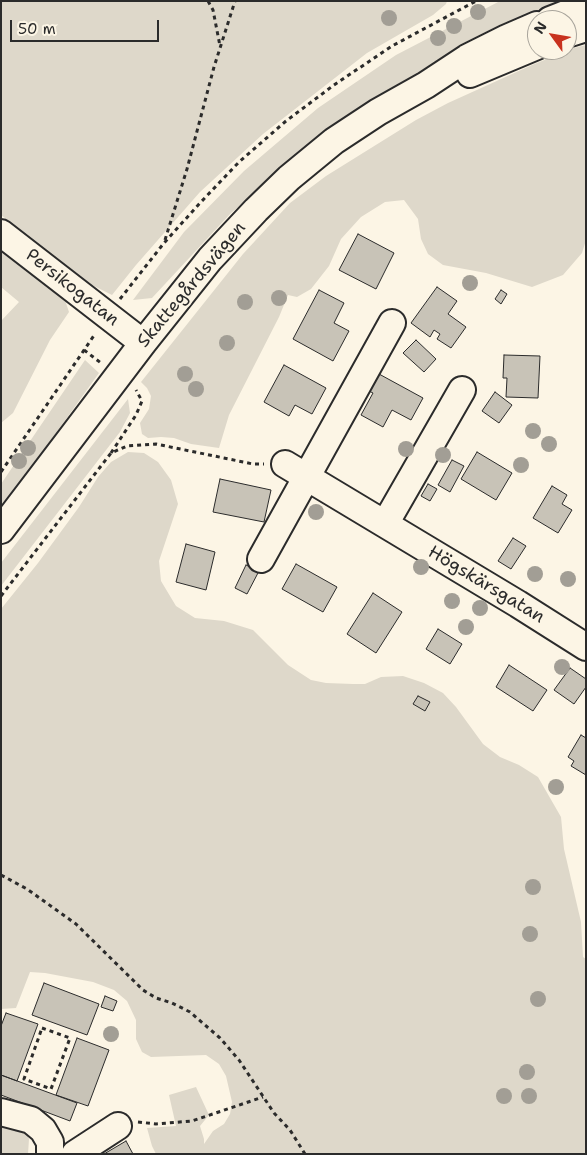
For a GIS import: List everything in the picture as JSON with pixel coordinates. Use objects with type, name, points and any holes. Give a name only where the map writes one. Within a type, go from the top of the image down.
[{"type":"street","name":"Skattegårdsvägen","points":[[1,530],[142,343],[210,259],[289,178],[348,132],[467,58],[527,30]]},
{"type":"street","name":"Skattegårdsvägen","points":[[426,85],[451,82],[527,50]]},
{"type":"street","name":"Persikogatan","points":[[1,233],[142,343]]},
{"type":"street","points":[[260,559],[296,470],[392,323]]},
{"type":"street","points":[[385,524],[462,390]]},
{"type":"street","name":"Högskärsgatan","points":[[296,470],[586,647]]},
{"type":"street","points":[[1,1112],[30,1120],[43,1130],[50,1142],[50,1154]]},
{"type":"street","points":[[75,1154],[118,1126]]},
{"type":"path","points":[[208,1],[214,10],[221,48]]},
{"type":"path","points":[[164,243],[235,1]]},
{"type":"path","points":[[1,472],[107,316],[164,243],[239,162],[334,85],[392,46],[476,1]]},
{"type":"path","points":[[1,596],[111,452],[127,446],[156,444],[253,464],[296,470]]},
{"type":"path","points":[[1,875],[27,889],[76,924],[143,990],[156,998],[190,1012],[204,1023],[239,1060],[274,1113],[290,1130],[305,1154]]},
{"type":"path","points":[[42,1028],[70,1038],[51,1089],[32,1084],[24,1079],[42,1028]]},
{"type":"path","points":[[118,1126],[137,1122],[156,1124],[192,1121],[263,1097]]},
{"type":"shaded area","points":[[1,1],[447,1],[433,15],[367,53],[263,134],[200,192],[112,295],[92,285],[1,215]]},
{"type":"shaded area","points":[[500,1],[567,1],[551,10],[527,10],[527,23],[326,134],[231,213],[152,298],[133,300],[184,232],[244,171],[318,108],[396,55]]},
{"type":"shaded area","points":[[586,45],[586,240],[582,253],[563,275],[532,287],[486,273],[443,265],[428,254],[421,239],[418,219],[404,200],[385,202],[361,217],[341,239],[329,266],[311,289],[297,297],[288,295],[279,317],[229,415],[219,448],[191,444],[174,438],[148,438],[142,434],[140,423],[149,409],[151,396],[141,382],[243,254],[290,203],[326,176],[416,120],[448,103],[544,60],[577,60],[577,47]]},
{"type":"shaded area","points":[[1,246],[64,297],[69,312],[50,340],[13,413],[1,423],[1,321],[19,302],[1,287]]},
{"type":"shaded area","points":[[85,360],[99,373],[1,510],[1,484]]},
{"type":"shaded area","points":[[128,399],[130,413],[120,432],[1,586],[1,563]]},
{"type":"shaded area","points":[[128,452],[144,453],[158,462],[171,480],[178,504],[159,561],[161,581],[176,606],[195,618],[224,621],[253,630],[288,665],[311,680],[326,683],[365,684],[381,677],[403,676],[424,683],[443,693],[456,707],[483,744],[500,757],[519,765],[538,777],[561,817],[564,849],[581,922],[583,957],[586,959],[586,1154],[156,1154],[147,1128],[176,1126],[169,1095],[196,1087],[209,1115],[200,1126],[204,1144],[213,1131],[224,1124],[230,1114],[232,1102],[226,1076],[219,1064],[206,1055],[151,1057],[142,1052],[136,1039],[136,1020],[127,1001],[114,990],[93,982],[30,972],[16,1008],[1,1009],[1,609],[38,563],[79,507],[98,477],[111,462]]},
{"type":"shaded area","points":[[1,1121],[26,1132],[29,1139],[28,1154],[1,1154]]},
{"type":"building","points":[[358,234],[394,253],[376,289],[339,270]]},
{"type":"building","points":[[437,287],[457,301],[448,314],[466,327],[451,348],[437,339],[440,334],[434,330],[430,337],[411,323]]},
{"type":"building","points":[[319,290],[344,303],[334,323],[349,331],[333,361],[293,339]]},
{"type":"building","points":[[501,290],[507,294],[501,304],[495,299]]},
{"type":"building","points":[[416,340],[436,359],[424,372],[403,353]]},
{"type":"building","points":[[504,355],[540,356],[538,398],[506,397],[507,378],[503,378]]},
{"type":"building","points":[[284,365],[326,388],[312,414],[295,405],[289,416],[264,402]]},
{"type":"building","points":[[379,374],[423,398],[411,420],[392,410],[383,427],[361,415],[373,393],[369,391]]},
{"type":"building","points":[[495,392],[512,405],[499,423],[482,411]]},
{"type":"building","points":[[477,452],[512,473],[496,500],[461,479]]},
{"type":"building","points":[[452,460],[464,466],[450,492],[438,485]]},
{"type":"building","points":[[220,479],[271,490],[264,522],[213,512]]},
{"type":"building","points":[[428,484],[437,489],[430,501],[421,496]]},
{"type":"building","points":[[552,486],[567,495],[562,504],[572,510],[558,533],[533,518]]},
{"type":"building","points":[[513,538],[526,546],[511,569],[498,561]]},
{"type":"building","points":[[186,544],[215,552],[206,590],[176,582]]},
{"type":"building","points":[[296,564],[337,587],[323,612],[282,589]]},
{"type":"building","points":[[246,565],[259,571],[247,594],[235,588]]},
{"type":"building","points":[[373,593],[402,612],[376,653],[347,634]]},
{"type":"building","points":[[438,629],[462,644],[450,664],[426,649]]},
{"type":"building","points":[[509,665],[547,690],[533,711],[496,687]]},
{"type":"building","points":[[570,668],[586,679],[586,687],[574,704],[554,690]]},
{"type":"building","points":[[418,696],[430,702],[425,711],[413,704]]},
{"type":"building","points":[[581,735],[586,738],[586,775],[571,766],[574,761],[568,757]]},
{"type":"building","points":[[44,983],[99,1004],[87,1035],[32,1015]]},
{"type":"building","points":[[105,996],[117,1001],[113,1011],[101,1007]]},
{"type":"building","points":[[6,1013],[38,1024],[17,1081],[1,1075],[1,1026]]},
{"type":"building","points":[[77,1038],[109,1050],[88,1106],[56,1095]]},
{"type":"building","points":[[1,1075],[77,1103],[70,1121],[1,1095]]},
{"type":"building","points":[[126,1141],[133,1154],[104,1154]]}]
